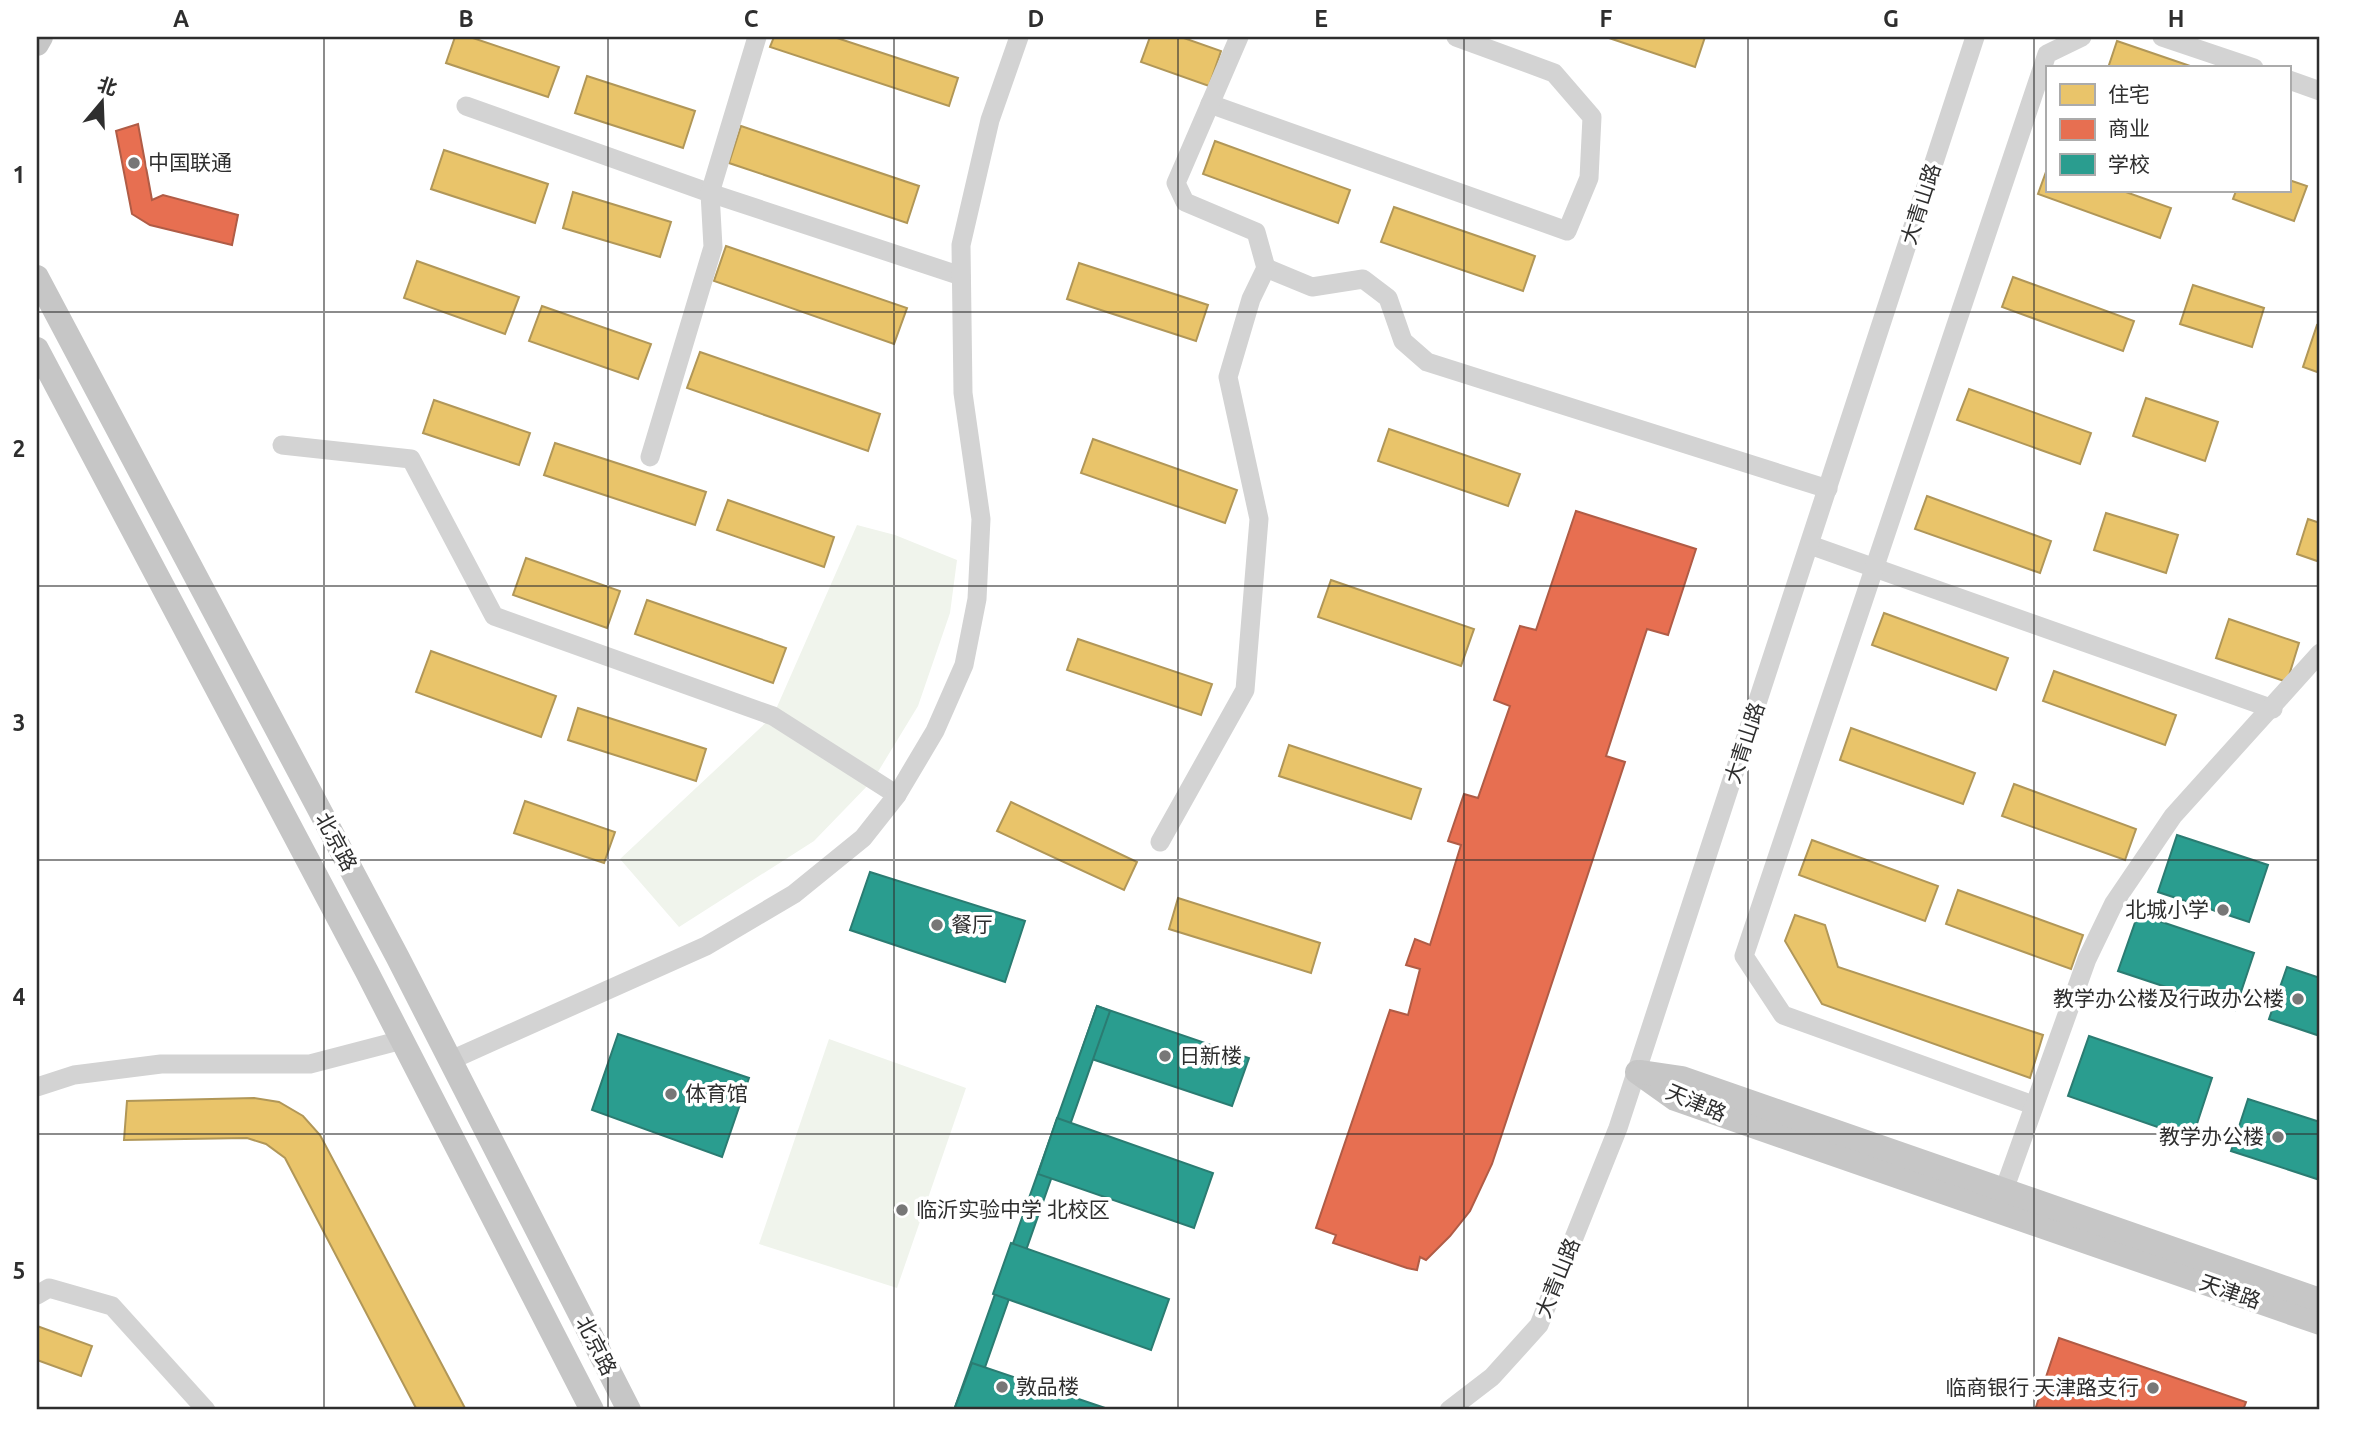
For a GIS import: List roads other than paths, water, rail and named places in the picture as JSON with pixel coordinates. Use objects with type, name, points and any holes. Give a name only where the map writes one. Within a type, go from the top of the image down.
[{"type":"main road","points":[[37,44],[41,37]]},
{"type":"main road","name":"北京路","points":[[37,277],[629,1410]]},
{"type":"main road","name":"北京路","points":[[37,349],[402,1040],[592,1410]]},
{"type":"main road","name":"天津路","points":[[1637,1072],[1682,1078],[2320,1300]]},
{"type":"main road","name":"天津路","points":[[1637,1072],[1675,1098],[2320,1323]]},
{"type":"street","points":[[650,457],[713,247],[710,193],[757,37]]},
{"type":"street","points":[[449,1061],[706,946],[794,894],[863,838],[897,795],[935,731],[964,666],[977,599],[981,519],[963,393],[961,245],[990,120],[1019,37]]},
{"type":"street","points":[[1160,842],[1245,690],[1259,519],[1228,377],[1251,299],[1266,268],[1256,232],[1185,202],[1176,183],[1239,37]]},
{"type":"street","points":[[1210,104],[1567,232],[1589,177],[1592,117],[1554,73],[1456,37]]},
{"type":"street","name":"大青山路","points":[[1449,1410],[1492,1377],[1539,1325],[1618,1128],[1975,37]]},
{"type":"street","points":[[2033,1105],[1783,1015],[1744,956],[2047,54],[2082,37]]},
{"type":"street","points":[[2162,37],[2248,66]]},
{"type":"street","points":[[2290,80],[2320,91]]},
{"type":"street","points":[[466,106],[710,193],[961,276]]},
{"type":"street","points":[[1266,268],[1312,287],[1363,279],[1388,298],[1403,341],[1427,362],[1828,489]]},
{"type":"street","points":[[282,445],[411,459],[494,615],[773,716],[897,795]]},
{"type":"street","points":[[1810,545],[2273,709]]},
{"type":"street","points":[[2004,1190],[2087,959],[2114,903],[2172,816],[2273,709],[2320,653]]},
{"type":"street","points":[[37,1087],[74,1075],[162,1063],[310,1064],[402,1040]]},
{"type":"street","points":[[37,1295],[50,1288],[112,1306],[206,1410]]},
{"type":"place","name":"中国联通","points":[[134,163]]},
{"type":"place","name":"北城小学","points":[[2223,910]]},
{"type":"place","name":"餐厅","points":[[937,925]]},
{"type":"place","name":"教学办公楼及行政办公楼","points":[[2298,999]]},
{"type":"place","name":"日新楼","points":[[1165,1056]]},
{"type":"place","name":"体育馆","points":[[671,1094]]},
{"type":"place","name":"教学办公楼","points":[[2278,1137]]},
{"type":"place","name":"临沂实验中学 北校区","points":[[902,1210]]},
{"type":"place","name":"敦品楼","points":[[1002,1387]]},
{"type":"place","name":"临商银行 天津路支行","points":[[2153,1388]]}]
